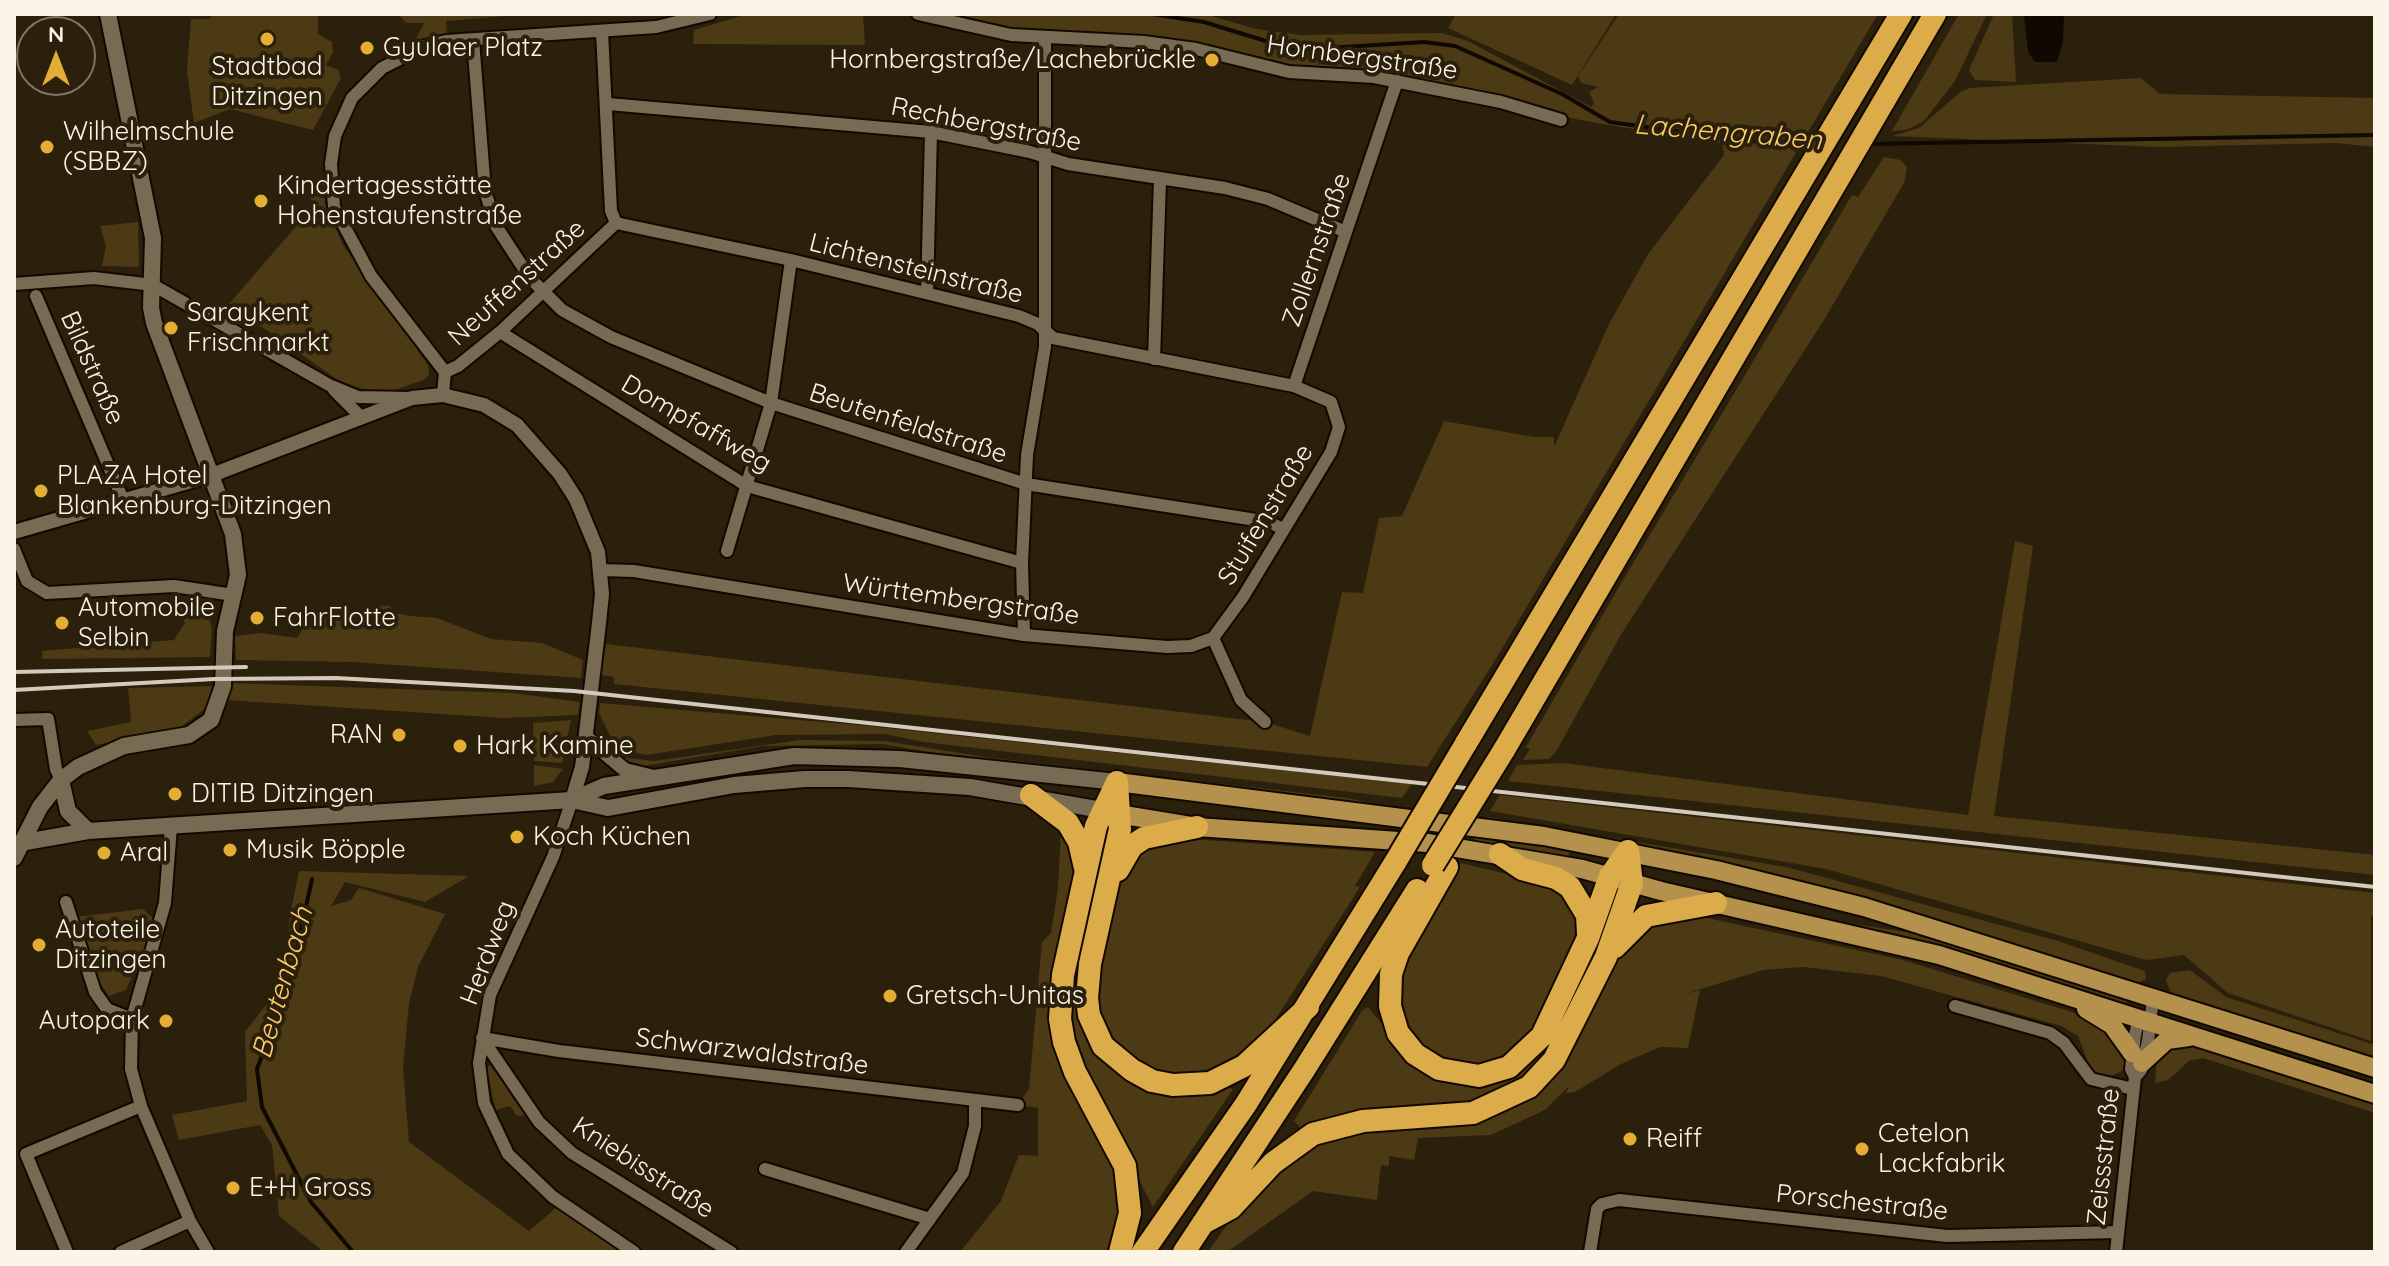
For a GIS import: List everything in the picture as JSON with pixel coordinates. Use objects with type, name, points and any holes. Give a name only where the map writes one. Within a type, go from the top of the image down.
[{"type":"highway","points":[[1143,1252],[1211,1156],[1308,1007],[1901,14]]},
{"type":"highway","points":[[1184,1252],[1440,866],[1510,750],[1528,707],[1935,14]]},
{"type":"highway","points":[[1117,782],[1107,888],[1087,998],[1089,1015],[1103,1046],[1132,1070],[1152,1081],[1192,1085],[1228,1076],[1308,1007]]},
{"type":"highway","points":[[1031,795],[1074,831],[1087,878]]},
{"type":"highway","points":[[1112,813],[1087,878],[1063,975],[1060,1019],[1068,1057],[1125,1166],[1130,1213],[1120,1252]]},
{"type":"highway","points":[[1107,888],[1132,846],[1144,838],[1197,827]]},
{"type":"highway","points":[[1203,1223],[1231,1208],[1273,1163],[1313,1134],[1363,1121],[1473,1113],[1523,1092],[1554,1060],[1606,957],[1628,851]]},
{"type":"highway","points":[[1500,854],[1522,869],[1556,878],[1570,887],[1587,915],[1588,938]]},
{"type":"highway","points":[[1440,866],[1398,953],[1391,974],[1390,1006],[1394,1024],[1415,1054],[1450,1073],[1479,1076],[1509,1067],[1525,1055],[1550,1021],[1588,938],[1621,880]]},
{"type":"highway","points":[[1606,957],[1646,916],[1716,903]]},
{"type":"main road","points":[[14,858],[18,843],[61,780],[108,751],[181,737],[204,727],[220,703],[225,631],[238,554],[212,475],[161,346],[151,308],[153,238],[108,14]]},
{"type":"main road","points":[[848,779],[864,770],[867,757]]},
{"type":"main road","points":[[572,800],[604,786],[767,759],[867,757],[1117,782],[1440,821],[1628,851],[1864,907],[2375,1068]]},
{"type":"main road","points":[[18,843],[88,831],[572,800],[608,808],[734,785],[848,779],[1031,795],[1197,827],[1379,838],[1500,854],[1621,880],[1909,946],[2375,1094]]},
{"type":"main road","points":[[61,780],[68,811],[88,831]]},
{"type":"main road","points":[[2080,1000],[2085,1009],[2112,1025],[2136,1071],[2167,1040],[2196,1037]]},
{"type":"street","points":[[443,395],[445,372],[371,276],[353,248],[334,207],[331,164],[335,136],[343,113],[370,77],[395,59],[425,46],[656,27],[710,14]]},
{"type":"street","name":"Hornbergstraße","points":[[918,14],[971,28],[1045,39],[1144,42],[1196,49],[1289,72],[1397,81],[1501,102],[1561,120]]},
{"type":"street","points":[[602,32],[611,211],[616,223]]},
{"type":"street","points":[[1024,635],[1022,563],[1027,455],[1045,330],[1045,39]]},
{"type":"street","name":"Beutenfeldstraße","points":[[473,40],[485,191],[505,242],[542,292],[562,310],[611,337],[771,403],[1026,484],[1269,522],[1283,529]]},
{"type":"street","name":"Zollernstraße","points":[[1294,386],[1397,81]]},
{"type":"street","name":"Rechbergstraße","points":[[608,104],[931,132],[1068,164],[1225,188],[1268,199],[1346,232]]},
{"type":"street","points":[[927,293],[931,132]]},
{"type":"street","points":[[1154,359],[1160,179]]},
{"type":"street","name":"Neuffenstraße","points":[[445,372],[458,366],[500,332],[616,223]]},
{"type":"street","name":"Lichtensteinstraße","points":[[616,223],[791,260],[1019,316],[1053,338],[1294,386]]},
{"type":"street","points":[[727,551],[771,403],[791,260]]},
{"type":"street","points":[[14,284],[94,278],[153,285],[329,385],[358,397],[443,395],[501,414],[534,442],[576,499],[591,531],[601,570],[586,737],[572,800]]},
{"type":"street","name":"Bildstraße","points":[[36,296],[124,502]]},
{"type":"street","name":"Dompfaffweg","points":[[500,332],[747,486],[1022,563]]},
{"type":"street","points":[[329,385],[362,418]]},
{"type":"street","name":"Stuifenstraße","points":[[1213,638],[1243,597],[1331,452],[1339,427],[1336,410],[1322,397],[1294,386]]},
{"type":"street","points":[[14,532],[212,475],[412,398]]},
{"type":"street","points":[[14,549],[27,581],[47,593],[174,586],[233,595]]},
{"type":"street","name":"Württembergstraße","points":[[601,570],[634,571],[1024,635],[1167,647],[1191,646],[1213,638]]},
{"type":"street","points":[[1213,638],[1241,700],[1265,722]]},
{"type":"street","points":[[14,720],[42,718],[51,722],[52,751],[61,780]]},
{"type":"street","points":[[586,737],[625,770],[654,778]]},
{"type":"street","name":"Herdweg","points":[[572,800],[553,857],[490,995],[479,1063],[484,1103],[508,1154],[553,1197],[634,1252]]},
{"type":"street","points":[[171,826],[165,903],[132,1019],[131,1069],[141,1106],[190,1221],[208,1252]]},
{"type":"street","points":[[66,902],[95,992],[107,1009],[132,1019]]},
{"type":"street","name":"Zeissstraße","points":[[2116,1252],[2136,1071],[2150,1030],[2148,1021],[2153,998]]},
{"type":"street","points":[[1955,1006],[2050,1033],[2064,1043],[2091,1079],[2111,1087],[2136,1071]]},
{"type":"street","name":"Schwarzwaldstraße","points":[[482,1038],[559,1051],[1018,1105]]},
{"type":"street","name":"Kniebisstraße","points":[[482,1038],[539,1122],[572,1153],[731,1252]]},
{"type":"street","points":[[906,1252],[963,1173],[975,1126],[975,1101]]},
{"type":"street","points":[[67,1252],[26,1154],[141,1106]]},
{"type":"street","points":[[765,1169],[930,1219]]},
{"type":"street","name":"Porschestraße","points":[[1590,1252],[1594,1217],[1602,1204],[1619,1200],[1947,1236],[2118,1232]]},
{"type":"street","points":[[121,1252],[190,1221]]},
{"type":"shaded area","name":"Stadtbad Ditzingen","points":[[215,14],[318,14],[318,34],[332,42],[333,53],[326,65],[338,70],[341,78],[313,130],[230,109],[194,123],[187,70],[191,19],[209,19]]},
{"type":"shaded area","points":[[398,14],[529,14],[446,21],[447,34],[425,46],[414,42],[424,23],[406,23]]},
{"type":"shaded area","points":[[748,14],[863,14],[865,45],[693,44],[694,30]]},
{"type":"shaded area","points":[[932,14],[1205,14],[1256,29],[1301,35],[1442,33],[1468,41],[1591,107],[1594,103],[1589,92],[1598,87],[1581,83],[1578,76],[1619,14],[1878,14],[1494,662],[1427,767],[614,684],[614,677],[601,675],[606,644],[1265,722],[1310,736],[1342,592],[1363,593],[1379,518],[1402,516],[1444,421],[1534,437],[1554,437],[1554,447],[1609,324],[1648,254],[1724,155],[1722,143],[1596,123],[1329,71],[1274,65],[1196,42],[1008,30]]},
{"type":"shaded area","points":[[1456,14],[1616,14],[1572,85],[1448,28]]},
{"type":"shaded area","points":[[1959,14],[1987,14],[1955,81],[1924,121],[1906,130],[1892,131]]},
{"type":"shaded area","points":[[1994,14],[2012,14],[2016,82],[1975,80],[1969,70]]},
{"type":"shaded area","points":[[2024,14],[2064,14],[2063,41],[2057,62],[2035,62],[2028,52]]},
{"type":"shaded area","points":[[2141,78],[2160,94],[2375,98],[2375,147],[2336,143],[2159,147],[1892,136],[1919,128],[1960,92],[1970,88]]},
{"type":"shaded area","points":[[1884,157],[1901,160],[1907,167],[1905,181],[1824,320],[1622,633],[1557,750],[1549,759],[1523,760],[1530,749],[1526,747],[1616,592],[1852,195],[1858,197]]},
{"type":"shaded area","points":[[324,189],[325,204],[343,245],[428,365],[429,375],[424,380],[391,391],[373,393],[338,380],[229,304],[298,224],[313,213],[309,190]]},
{"type":"shaded area","points":[[138,222],[139,267],[102,266],[106,246],[100,226]]},
{"type":"shaded area","points":[[2015,541],[2033,546],[1994,816],[2375,855],[2375,875],[1508,781],[1517,765],[1563,763],[1968,815]]},
{"type":"shaded area","points":[[170,598],[191,599],[207,607],[212,631],[210,657],[42,659],[42,651],[174,640],[185,623]]},
{"type":"shaded area","points":[[375,605],[390,606],[395,613],[437,618],[491,639],[542,643],[583,660],[581,678],[352,662],[236,660],[235,636],[260,633],[297,638],[315,609],[342,622],[361,623],[372,620]]},
{"type":"shaded area","points":[[227,683],[513,693],[580,702],[578,715],[503,718],[227,700]]},
{"type":"shaded area","points":[[218,686],[215,701],[181,727],[96,745],[87,731],[131,722],[128,688]]},
{"type":"shaded area","points":[[600,703],[858,725],[1412,784],[1402,798],[924,742],[885,734],[776,735],[646,755],[629,751],[611,738],[599,713]]},
{"type":"shaded area","points":[[571,720],[562,763],[534,761],[533,723]]},
{"type":"shaded area","points":[[800,740],[884,741],[992,758],[1347,798],[1394,808],[955,757],[883,744],[763,746],[643,766],[618,757],[654,761]]},
{"type":"shaded area","points":[[534,765],[563,769],[553,782],[534,786]]},
{"type":"shaded area","points":[[1500,795],[2375,893],[2375,915],[2371,916],[2371,1041],[2228,993],[2184,955],[2146,960],[1826,869],[1490,811]]},
{"type":"shaded area","points":[[1487,817],[1786,867],[2055,940],[2145,971],[2146,979],[2137,984],[1712,860],[1568,832],[1486,820]]},
{"type":"shaded area","points":[[1061,829],[1076,851],[1052,1014],[1055,1051],[1107,1142],[1119,1183],[1116,1242],[1111,1252],[960,1252],[1001,1201],[1019,1155],[1038,1156],[1038,1108],[1018,1105],[1029,1089],[1042,942],[1051,933],[1058,888]]},
{"type":"shaded area","points":[[1477,834],[1570,849],[1568,858],[1474,841]]},
{"type":"shaded area","points":[[1192,839],[1375,852],[1355,886],[1360,887],[1261,1042],[1222,1072],[1157,1075],[1116,1045],[1107,1031],[1099,1008],[1100,970],[1122,873],[1132,856],[1154,843]]},
{"type":"shaded area","points":[[1102,843],[1108,844],[1079,963],[1107,1060],[1233,1089],[1153,1207],[1072,1050],[1069,994]]},
{"type":"shaded area","points":[[1461,863],[1544,883],[1567,897],[1579,928],[1542,1021],[1500,1062],[1479,1067],[1436,1060],[1401,1027],[1398,979],[1403,962]]},
{"type":"shaded area","points":[[299,871],[469,876],[425,902],[345,882],[331,906],[351,900],[359,888],[445,914],[418,967],[409,1004],[403,1067],[409,1142],[529,1231],[556,1208],[621,1252],[324,1252],[279,1216],[272,1145],[260,1125],[179,1140],[172,1115],[247,1101],[245,1032],[289,975],[289,920]]},
{"type":"shaded area","points":[[1683,885],[1834,921],[1919,934],[2128,998],[2125,1006],[1920,941],[1834,925],[1682,888]]},
{"type":"shaded area","points":[[143,909],[156,921],[126,990],[109,996],[100,983],[76,917]]},
{"type":"shaded area","points":[[1693,915],[1903,960],[2091,1018],[2101,1022],[2125,1052],[2126,1062],[2122,1071],[2106,1078],[2091,1070],[2078,1036],[2061,1026],[1881,976],[1804,967],[1763,970],[1681,995],[1700,990],[1688,1048],[1660,1047],[1621,1064],[1575,1092],[1566,1093],[1569,1086],[1545,1110],[1491,1135],[1418,1138],[1414,1160],[1389,1156],[1389,1166],[1381,1165],[1377,1200],[1313,1191],[1227,1252],[1208,1252],[1250,1192],[1332,1134],[1489,1120],[1537,1095],[1567,1063],[1625,944],[1640,929]]},
{"type":"shaded area","points":[[1602,918],[1611,921],[1551,1046],[1518,1081],[1482,1102],[1306,1133],[1294,1121],[1362,1011],[1368,1007],[1409,1057],[1513,1072]]},
{"type":"shaded area","points":[[2190,970],[2226,997],[2375,1045],[2375,1061],[2172,996],[2166,980],[2170,973]]},
{"type":"shaded area","points":[[2195,1045],[2354,1095],[2375,1105],[2375,1113],[2203,1058],[2189,1061],[2168,1080],[2155,1083],[2157,1059],[2168,1046]]},
{"type":"shaded area","points":[[490,1065],[525,1115],[517,1116],[510,1106],[496,1110],[486,1068]]},
{"type":"waterway","name":"Lachengraben","points":[[1104,14],[1141,14]]},
{"type":"waterway","name":"Lachengraben","points":[[1152,14],[1204,22],[1295,50],[1424,42],[1455,46],[1562,94],[1610,122],[1749,141],[1817,143]]},
{"type":"waterway","name":"Lachengraben","points":[[1870,144],[2375,135]]},
{"type":"waterway","name":"Beutenbach","points":[[312,879],[290,980],[257,1069],[262,1107],[311,1202],[353,1252]]},
{"type":"railway","points":[[14,672],[246,667]]},
{"type":"railway","points":[[14,690],[214,679],[336,678],[574,691],[2375,887]]},
{"type":"place","name":"Stadtbad Ditzingen","points":[[267,39]]},
{"type":"place","name":"Gyulaer Platz","points":[[367,48]]},
{"type":"place","name":"Hornbergstraße/Lachebrückle","points":[[1212,60]]},
{"type":"place","name":"Wilhelmschule (SBBZ)","points":[[47,147]]},
{"type":"place","name":"Kindertagesstätte Hohenstaufenstraße","points":[[261,201]]},
{"type":"place","name":"Saraykent Frischmarkt","points":[[171,328]]},
{"type":"place","name":"PLAZA Hotel Blankenburg-Ditzingen","points":[[41,491]]},
{"type":"place","name":"FahrFlotte","points":[[257,618]]},
{"type":"place","name":"Automobile Selbin","points":[[62,623]]},
{"type":"place","name":"RAN","points":[[399,735]]},
{"type":"place","name":"Hark Kamine","points":[[460,746]]},
{"type":"place","name":"DITIB Ditzingen","points":[[175,794]]},
{"type":"place","name":"Koch Küchen","points":[[517,837]]},
{"type":"place","name":"Musik Böpple","points":[[230,850]]},
{"type":"place","name":"Aral","points":[[104,853]]},
{"type":"place","name":"Autoteile Ditzingen","points":[[39,945]]},
{"type":"place","name":"Gretsch-Unitas","points":[[890,996]]},
{"type":"place","name":"Autopark","points":[[166,1021]]},
{"type":"place","name":"Reiff","points":[[1630,1139]]},
{"type":"place","name":"Cetelon Lackfabrik","points":[[1862,1149]]},
{"type":"place","name":"E+H Gross","points":[[233,1188]]}]
